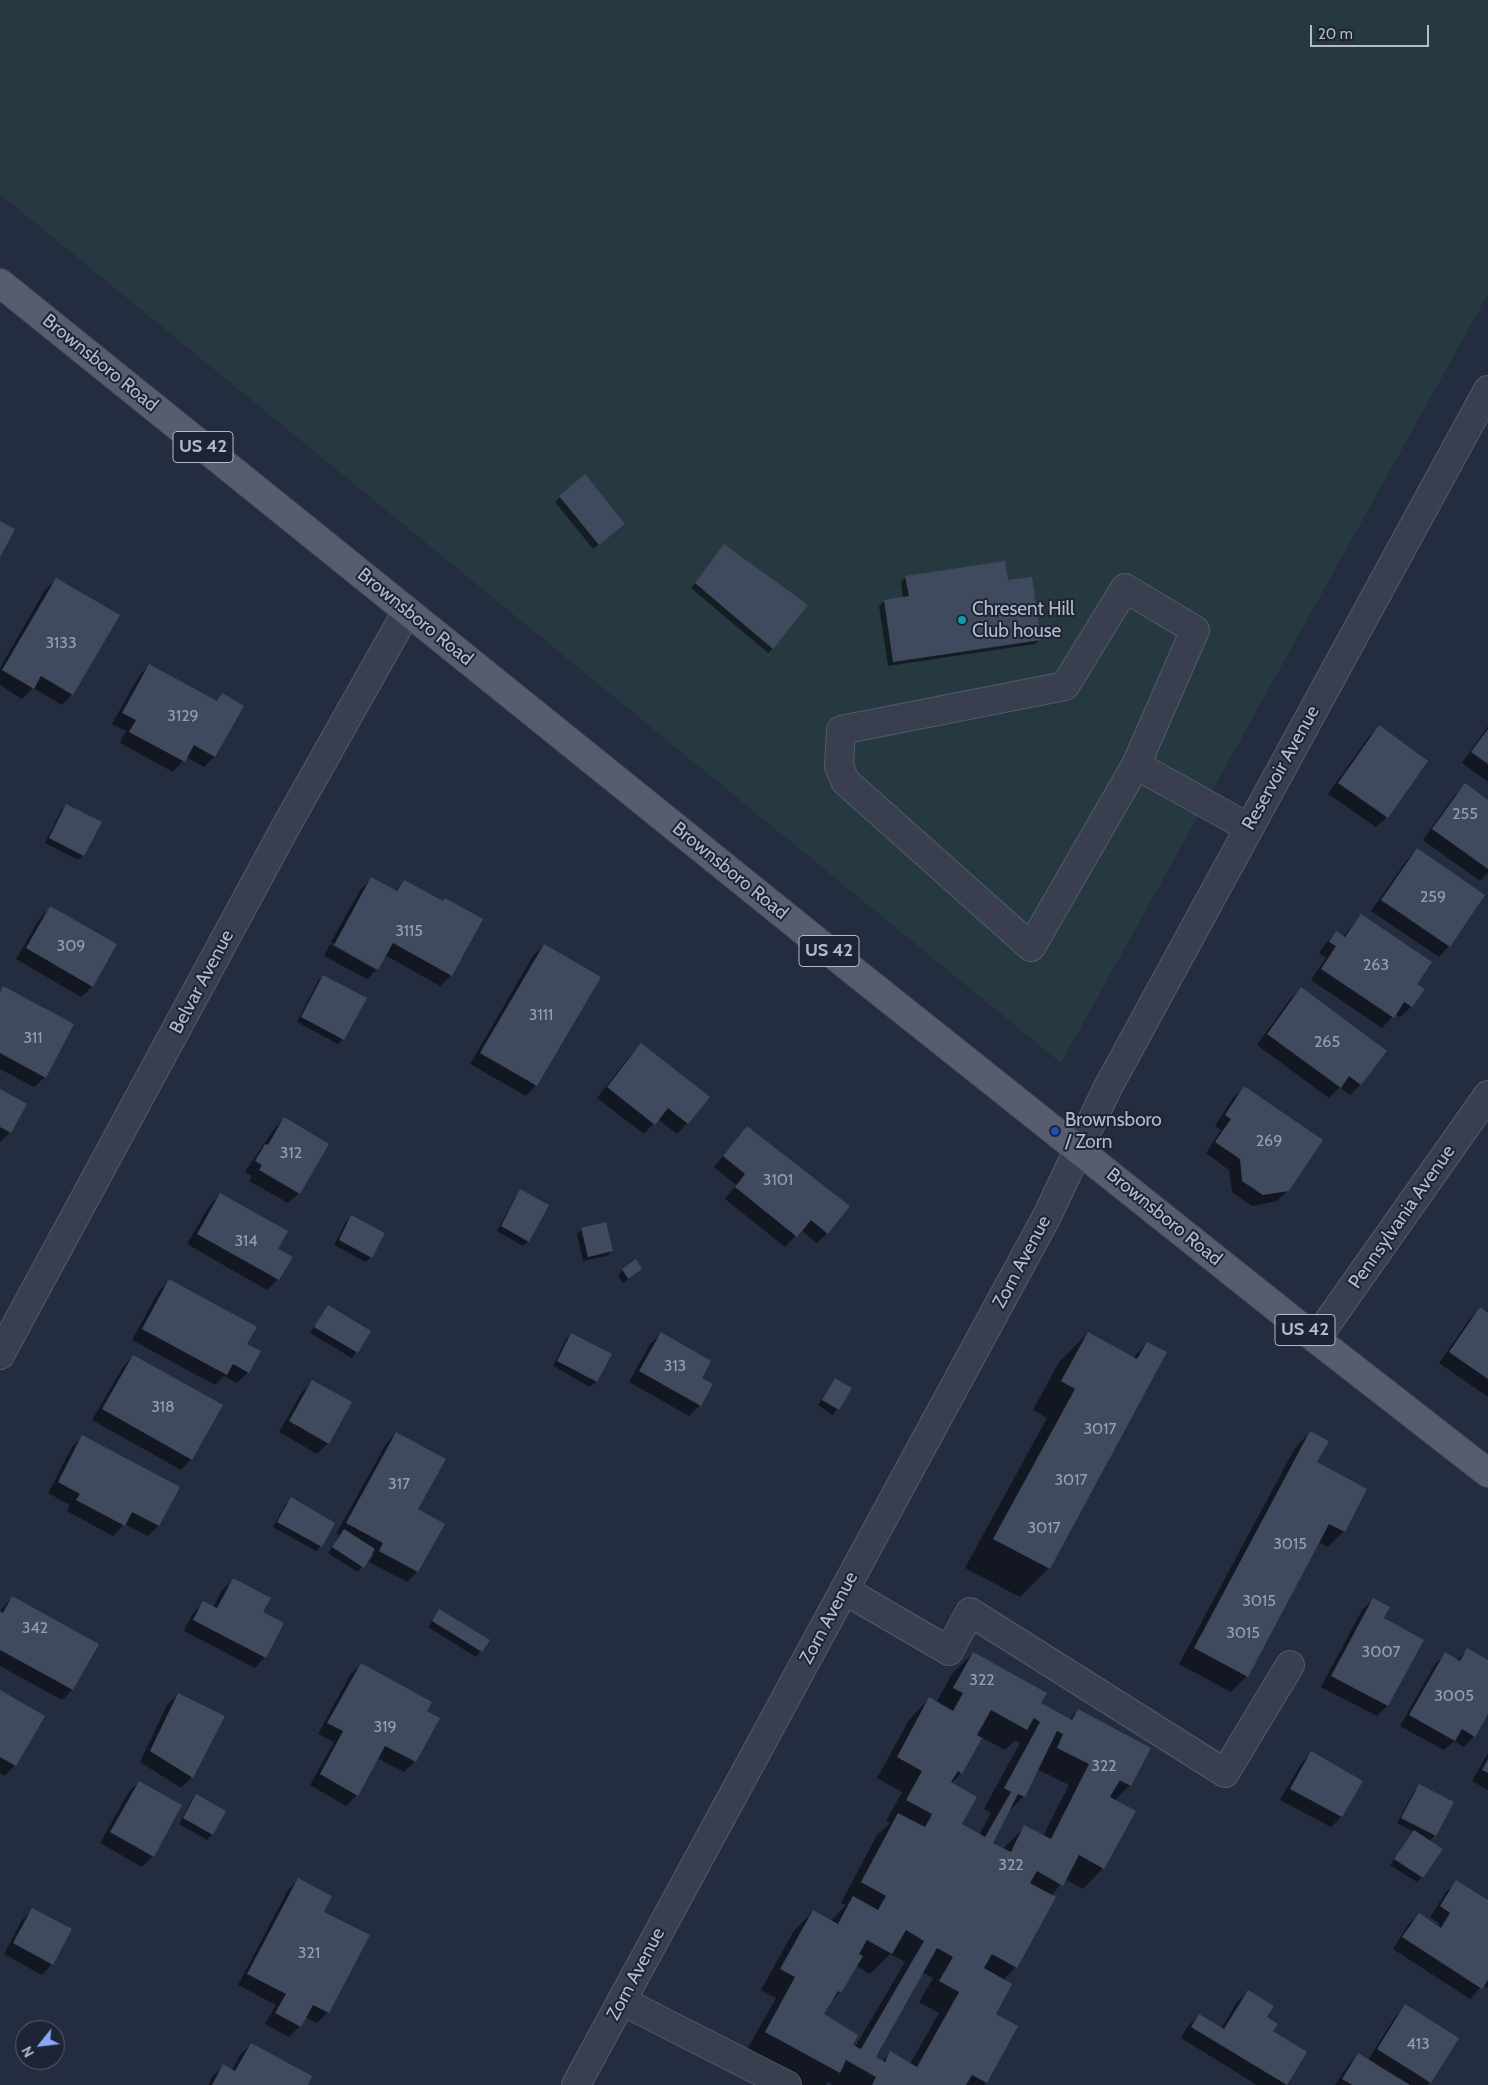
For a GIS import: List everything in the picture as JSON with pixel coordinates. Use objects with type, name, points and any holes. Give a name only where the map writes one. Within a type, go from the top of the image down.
[{"type":"main road","name":"Brownsboro Road","points":[[0,283],[860,976],[1316,1339],[1488,1473]]},
{"type":"street","name":"Reservoir Avenue","points":[[1079,1149],[1107,1089],[1488,390]]},
{"type":"street","points":[[1126,588],[1195,630],[1136,765],[1031,947],[844,782],[839,766],[841,730],[1065,686],[1126,588]]},
{"type":"street","name":"Belvar Avenue","points":[[0,1355],[285,828],[407,611]]},
{"type":"street","points":[[1136,765],[1249,828]]},
{"type":"street","name":"Pennsylvania Avenue","points":[[1316,1339],[1488,1095]]},
{"type":"street","name":"Zorn Avenue","points":[[576,2085],[1047,1216],[1079,1149]]},
{"type":"street","points":[[844,1590],[949,1650],[970,1612],[1225,1774],[1290,1665]]},
{"type":"street","points":[[622,2001],[787,2085]]},
{"type":"shaded area","points":[[0,0],[1488,0],[1488,294],[1061,1063],[0,194]]},
{"type":"building","points":[[585,474],[625,524],[599,545],[559,496]]},
{"type":"building","points":[[0,521],[15,529],[0,557]]},
{"type":"building","points":[[724,544],[808,605],[773,649],[695,583]]},
{"type":"building","name":"Chresent Hill Club house","points":[[1005,561],[1008,580],[1032,577],[1041,640],[893,662],[884,600],[909,596],[905,576]]},
{"type":"building","points":[[56,578],[120,615],[73,695],[41,676],[34,689],[2,670]]},
{"type":"building","points":[[149,664],[217,701],[222,693],[244,706],[215,757],[194,745],[185,762],[129,732],[136,720],[122,713]]},
{"type":"building","points":[[1379,725],[1428,761],[1388,818],[1338,783]]},
{"type":"building","points":[[1488,729],[1488,764],[1471,752]]},
{"type":"building","points":[[1465,783],[1488,800],[1488,869],[1432,829]]},
{"type":"building","points":[[66,804],[102,822],[84,856],[49,838]]},
{"type":"building","points":[[1417,848],[1485,895],[1450,947],[1381,900]]},
{"type":"building","points":[[371,877],[397,891],[404,880],[443,901],[445,898],[483,919],[452,976],[393,943],[378,970],[334,945]]},
{"type":"building","points":[[50,906],[117,944],[93,987],[26,948]]},
{"type":"building","points":[[1361,914],[1432,962],[1417,984],[1425,989],[1412,1007],[1404,1002],[1394,1018],[1321,969],[1336,946],[1329,942],[1336,931],[1345,937]]},
{"type":"building","points":[[544,944],[601,977],[537,1086],[480,1053]]},
{"type":"building","points":[[323,975],[367,998],[344,1040],[301,1017]]},
{"type":"building","points":[[3,986],[74,1024],[46,1078],[0,1053],[0,992]]},
{"type":"building","points":[[1301,987],[1387,1051],[1361,1085],[1349,1076],[1341,1088],[1267,1034]]},
{"type":"building","points":[[641,1043],[710,1097],[688,1124],[668,1108],[655,1125],[607,1087]]},
{"type":"building","points":[[1244,1086],[1323,1140],[1289,1191],[1263,1195],[1242,1181],[1240,1159],[1215,1142],[1231,1119],[1225,1115]]},
{"type":"building","points":[[0,1089],[27,1104],[11,1133],[0,1127]]},
{"type":"building","points":[[284,1117],[329,1144],[300,1194],[259,1170],[262,1165],[255,1161],[265,1144],[268,1145]]},
{"type":"building","points":[[747,1126],[850,1206],[828,1234],[811,1220],[797,1237],[735,1187],[745,1174],[723,1156]]},
{"type":"building","points":[[520,1189],[549,1205],[529,1242],[501,1226]]},
{"type":"building","points":[[220,1193],[288,1231],[278,1249],[293,1257],[279,1280],[197,1234]]},
{"type":"building","points":[[351,1215],[385,1233],[372,1258],[339,1240]]},
{"type":"building","points":[[606,1222],[613,1251],[588,1257],[581,1228]]},
{"type":"building","points":[[636,1259],[642,1269],[628,1279],[622,1269]]},
{"type":"building","points":[[169,1279],[257,1327],[247,1344],[261,1351],[249,1373],[233,1364],[227,1375],[142,1329]]},
{"type":"building","points":[[328,1305],[371,1331],[358,1353],[314,1327]]},
{"type":"building","points":[[1480,1307],[1488,1313],[1488,1379],[1449,1352]]},
{"type":"building","points":[[661,1332],[711,1361],[702,1378],[713,1384],[701,1406],[639,1371]]},
{"type":"building","points":[[1088,1332],[1137,1359],[1147,1342],[1167,1352],[1050,1569],[993,1539],[1075,1389],[1061,1381]]},
{"type":"building","points":[[571,1333],[612,1354],[597,1382],[557,1361]]},
{"type":"building","points":[[133,1355],[223,1405],[192,1460],[102,1409]]},
{"type":"building","points":[[835,1378],[852,1388],[839,1410],[822,1400]]},
{"type":"building","points":[[312,1380],[352,1402],[329,1444],[289,1421]]},
{"type":"building","points":[[1310,1431],[1329,1441],[1317,1462],[1367,1489],[1345,1532],[1329,1524],[1248,1677],[1194,1648]]},
{"type":"building","points":[[396,1432],[446,1459],[418,1509],[445,1524],[418,1572],[379,1551],[383,1543],[346,1523]]},
{"type":"building","points":[[82,1435],[180,1487],[159,1526],[132,1512],[125,1526],[76,1500],[80,1494],[58,1482]]},
{"type":"building","points":[[291,1497],[335,1523],[322,1547],[277,1522]]},
{"type":"building","points":[[344,1529],[375,1549],[364,1568],[332,1547]]},
{"type":"building","points":[[233,1578],[271,1598],[263,1612],[284,1623],[266,1658],[193,1620],[203,1601],[217,1608]]},
{"type":"building","points":[[12,1596],[99,1644],[73,1690],[0,1650],[0,1611],[3,1613]]},
{"type":"building","points":[[1373,1598],[1390,1607],[1384,1618],[1424,1640],[1388,1706],[1331,1676]]},
{"type":"building","points":[[439,1609],[490,1640],[482,1652],[432,1621]]},
{"type":"building","points":[[1467,1648],[1488,1660],[1488,1714],[1475,1737],[1462,1729],[1455,1741],[1409,1715],[1445,1652],[1460,1661]]},
{"type":"building","points":[[973,1652],[1047,1693],[1041,1703],[1072,1720],[1078,1709],[1151,1748],[1131,1786],[1120,1780],[1110,1797],[1136,1811],[1104,1869],[1079,1855],[1063,1886],[1037,1871],[1030,1883],[1056,1897],[1017,1968],[992,1954],[984,1968],[1012,1984],[996,2014],[1018,2026],[987,2083],[972,2075],[966,2085],[872,2085],[876,2077],[846,2060],[840,2073],[765,2032],[795,1977],[780,1969],[813,1910],[838,1924],[853,1896],[878,1910],[886,1896],[861,1882],[898,1813],[925,1827],[929,1820],[932,1814],[906,1800],[922,1771],[897,1757],[929,1697],[953,1711],[963,1693],[953,1688]],"holes":[[[991,1710],[1027,1730],[1034,1718],[1040,1722],[1004,1788],[1011,1792],[985,1837],[962,1824],[977,1797],[951,1782],[958,1771],[962,1774],[982,1738],[977,1735]],[[1057,1731],[1063,1734],[1057,1748],[1089,1764],[1051,1839],[1024,1825],[1011,1852],[993,1843],[1018,1794],[1025,1797]],[[906,1930],[924,1941],[861,2049],[853,2045],[858,2035],[824,2014],[838,1991],[841,1993],[863,1956],[859,1954],[867,1940],[892,1954]],[[937,1948],[953,1957],[939,1981],[959,1992],[917,2067],[890,2051],[885,2062],[876,2057]]]},
{"type":"building","points":[[361,1663],[432,1702],[427,1711],[440,1718],[416,1762],[385,1746],[358,1796],[320,1774],[343,1731],[327,1723]]},
{"type":"building","points":[[0,1690],[45,1716],[16,1766],[0,1757]]},
{"type":"building","points":[[178,1693],[225,1716],[193,1778],[150,1751]]},
{"type":"building","points":[[1311,1751],[1363,1781],[1342,1817],[1290,1789]]},
{"type":"building","points":[[1488,1759],[1488,1773],[1482,1770]]},
{"type":"building","points":[[139,1781],[182,1805],[154,1857],[110,1832]]},
{"type":"building","points":[[1419,1784],[1454,1802],[1436,1836],[1401,1818]]},
{"type":"building","points":[[196,1794],[226,1811],[213,1835],[183,1818]]},
{"type":"building","points":[[1414,1830],[1443,1849],[1423,1878],[1394,1859]]},
{"type":"building","points":[[298,1878],[332,1896],[324,1912],[370,1935],[329,2013],[313,2005],[301,2027],[275,2013],[286,1994],[247,1974]]},
{"type":"building","points":[[1456,1880],[1488,1900],[1488,1980],[1482,1989],[1402,1937],[1419,1913],[1441,1928],[1450,1913],[1440,1906]]},
{"type":"building","points":[[32,1908],[72,1929],[53,1965],[13,1943]]},
{"type":"building","points":[[1248,1990],[1274,2006],[1267,2017],[1278,2024],[1273,2031],[1307,2052],[1287,2085],[1191,2027],[1199,2014],[1224,2029]]},
{"type":"building","points":[[1405,2004],[1459,2038],[1431,2083],[1377,2049]]},
{"type":"building","points":[[251,2043],[312,2076],[308,2085],[212,2085],[223,2064],[235,2071]]},
{"type":"building","points":[[1358,2053],[1410,2085],[1352,2085],[1342,2079]]},
{"type":"place","name":"Chresent Hill Club house","points":[[962,620]]},
{"type":"place","name":"Brownsboro / Zorn","points":[[1055,1131]]}]
